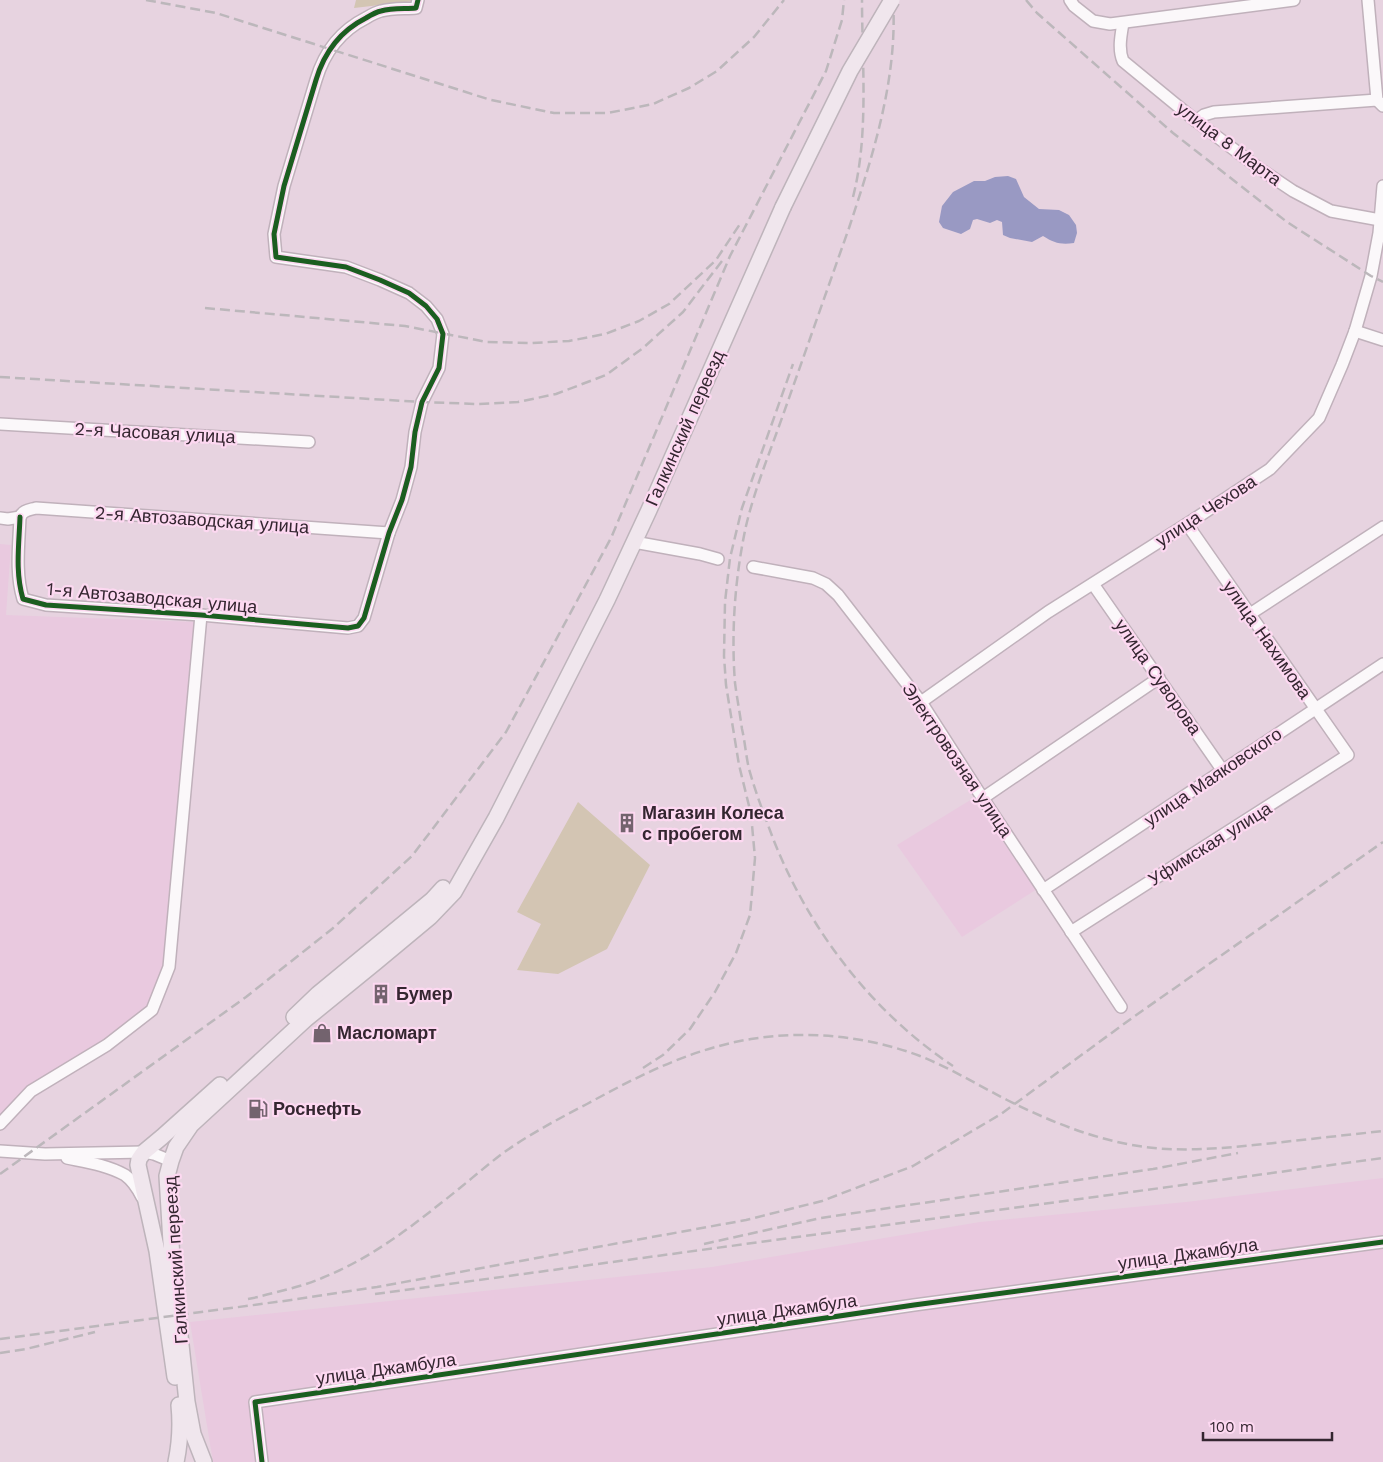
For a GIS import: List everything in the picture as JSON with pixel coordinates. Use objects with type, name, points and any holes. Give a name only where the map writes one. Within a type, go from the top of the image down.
[{"type":"main road","name":"Галкинский переезд","points":[[204,1462],[193,1434],[187,1402],[172,1259],[167,1176],[176,1147],[192,1125],[247,1072],[306,1019],[430,917],[454,892],[527,760],[607,600],[783,207],[842,85],[892,0]]},
{"type":"main road","name":"Галкинский переезд","points":[[176,1462],[181,1422],[157,1251],[138,1165],[139,1159],[144,1152],[318,994],[432,900],[474,854]]},
{"type":"street","points":[[389,533],[402,500],[411,467],[415,432],[422,402],[439,368],[443,334],[437,319],[426,306],[409,293],[346,267],[276,256],[274,234],[284,186],[321,63],[331,46],[349,28],[364,19],[380,11],[416,8],[418,0]]},
{"type":"street","points":[[1070,0],[1074,6],[1093,21],[1110,24],[1227,4],[1294,0]]},
{"type":"street","points":[[1196,121],[1204,115],[1214,112],[1380,103],[1368,0]]},
{"type":"street","name":"улица 8 Марта","points":[[1123,23],[1121,44],[1123,61],[1196,121],[1293,191],[1331,211],[1380,220]]},
{"type":"street","name":"улица Чехова","points":[[921,702],[1048,612],[1187,524],[1270,468],[1319,418],[1355,331],[1381,233],[1380,220],[1383,186]]},
{"type":"street","points":[[1355,331],[1383,340]]},
{"type":"street","name":"2-я Часовая улица","points":[[0,424],[309,442]]},
{"type":"street","name":"2-я Автозаводская улица","points":[[0,518],[20,517],[22,513],[36,508],[389,533]]},
{"type":"street","name":"1-я Автозаводская улица","points":[[20,517],[18,564],[19,585],[23,599],[46,605],[201,615],[348,628],[358,626],[364,618],[389,533]]},
{"type":"street","name":"улица Нахимова","points":[[1187,524],[1348,756]]},
{"type":"street","points":[[1250,614],[1383,527]]},
{"type":"street","points":[[634,542],[718,559]]},
{"type":"street","name":"Электровозная улица","points":[[753,567],[814,578],[826,584],[838,595],[921,702],[1121,1007]]},
{"type":"street","name":"улица Суворова","points":[[1093,584],[1223,770]]},
{"type":"street","points":[[0,1124],[31,1091],[108,1044],[152,1010],[169,967],[201,615]]},
{"type":"street","name":"улица Маяковского","points":[[1043,890],[1383,664]]},
{"type":"street","points":[[983,798],[1158,678]]},
{"type":"street","name":"Уфимская улица","points":[[1071,932],[1348,756]]},
{"type":"street","points":[[0,1151],[45,1154],[116,1153],[128,1151],[162,1137]]},
{"type":"street","points":[[128,1151],[154,1154],[171,1161]]},
{"type":"street","points":[[45,1154],[102,1166],[126,1176],[136,1187],[147,1208]]},
{"type":"street","name":"улица Джамбула","points":[[262,1462],[255,1402],[905,1306],[1383,1242]]},
{"type":"shaded area","points":[[356,0],[424,0],[354,8]]},
{"type":"shaded area","points":[[0,544],[11,545],[6,615],[196,622],[166,967],[150,1008],[0,1119]]},
{"type":"shaded area","points":[[972,799],[1037,889],[962,937],[897,845]]},
{"type":"shaded area","points":[[578,802],[650,865],[607,949],[558,974],[517,970],[541,924],[517,912]]},
{"type":"shaded area","points":[[1383,1178],[1383,1462],[213,1462],[190,1322],[712,1267],[980,1222],[1186,1202]]},
{"type":"water","points":[[1008,176],[1016,179],[1024,197],[1039,209],[1059,210],[1069,215],[1076,225],[1077,233],[1074,243],[1058,243],[1043,236],[1032,242],[1010,238],[1003,235],[1002,222],[997,220],[990,223],[977,219],[973,220],[970,229],[961,234],[943,228],[939,222],[942,206],[953,192],[974,181],[985,181],[995,177]]},
{"type":"railway","points":[[146,0],[216,13],[491,100],[554,113],[608,113],[653,104],[689,88],[717,71],[754,37],[784,0]]},
{"type":"railway","points":[[0,1174],[246,997],[332,929],[412,856],[506,732],[611,538],[730,256],[826,71],[842,20],[844,0]]},
{"type":"railway","points":[[853,197],[858,173],[863,124],[862,0]]},
{"type":"railway","points":[[893,0],[894,29],[888,87],[867,173],[763,470],[746,526],[735,604],[733,644],[735,683],[752,778],[774,841],[806,907],[825,938],[870,995],[924,1045],[953,1066]]},
{"type":"railway","points":[[1026,0],[1037,13],[1173,133],[1287,222],[1383,282]]},
{"type":"railway","points":[[205,308],[405,326],[487,342],[531,343],[569,341],[605,334],[639,321],[669,304],[716,260],[740,224]]},
{"type":"railway","points":[[0,377],[422,402],[477,404],[518,402],[556,394],[606,375],[643,348],[683,312],[725,257]]},
{"type":"railway","points":[[643,1068],[663,1055],[690,1029],[715,992],[736,953],[750,915],[755,858],[751,814],[739,765],[726,685],[724,656],[725,602],[730,558],[742,508],[793,364]]},
{"type":"railway","points":[[0,1339],[377,1287],[746,1220],[822,1201],[913,1166],[1001,1114],[1132,1018],[1383,842]]},
{"type":"railway","points":[[248,1299],[314,1281],[354,1263],[413,1225],[513,1146],[555,1121],[646,1073],[708,1049],[751,1039],[772,1036],[815,1035],[858,1039],[900,1049],[942,1066],[1036,1114],[1081,1132],[1145,1147],[1164,1149],[1219,1148],[1383,1131]]},
{"type":"railway","points":[[704,1244],[821,1218],[1153,1169],[1238,1153]]},
{"type":"railway","points":[[375,1294],[1383,1158]]},
{"type":"railway","points":[[0,1353],[26,1349],[95,1332]]},
{"type":"cycle path","points":[[20,517],[18,569],[23,599],[46,605],[201,615],[348,628],[358,626],[364,618],[389,533],[402,500],[411,467],[415,432],[422,402],[439,368],[443,334],[437,319],[426,306],[409,293],[346,267],[276,257],[274,234],[284,186],[319,70],[328,52],[341,36],[357,23],[379,11],[416,8],[418,0]]},
{"type":"cycle path","points":[[262,1462],[255,1402],[914,1305],[1383,1242]]},
{"type":"place","name":"Магазин Колеса с пробегом","points":[[627,823]]},
{"type":"place","name":"Бумер","points":[[381,994]]},
{"type":"place","name":"Масломарт","points":[[322,1033]]},
{"type":"place","name":"Роснефть","points":[[258,1109]]}]
